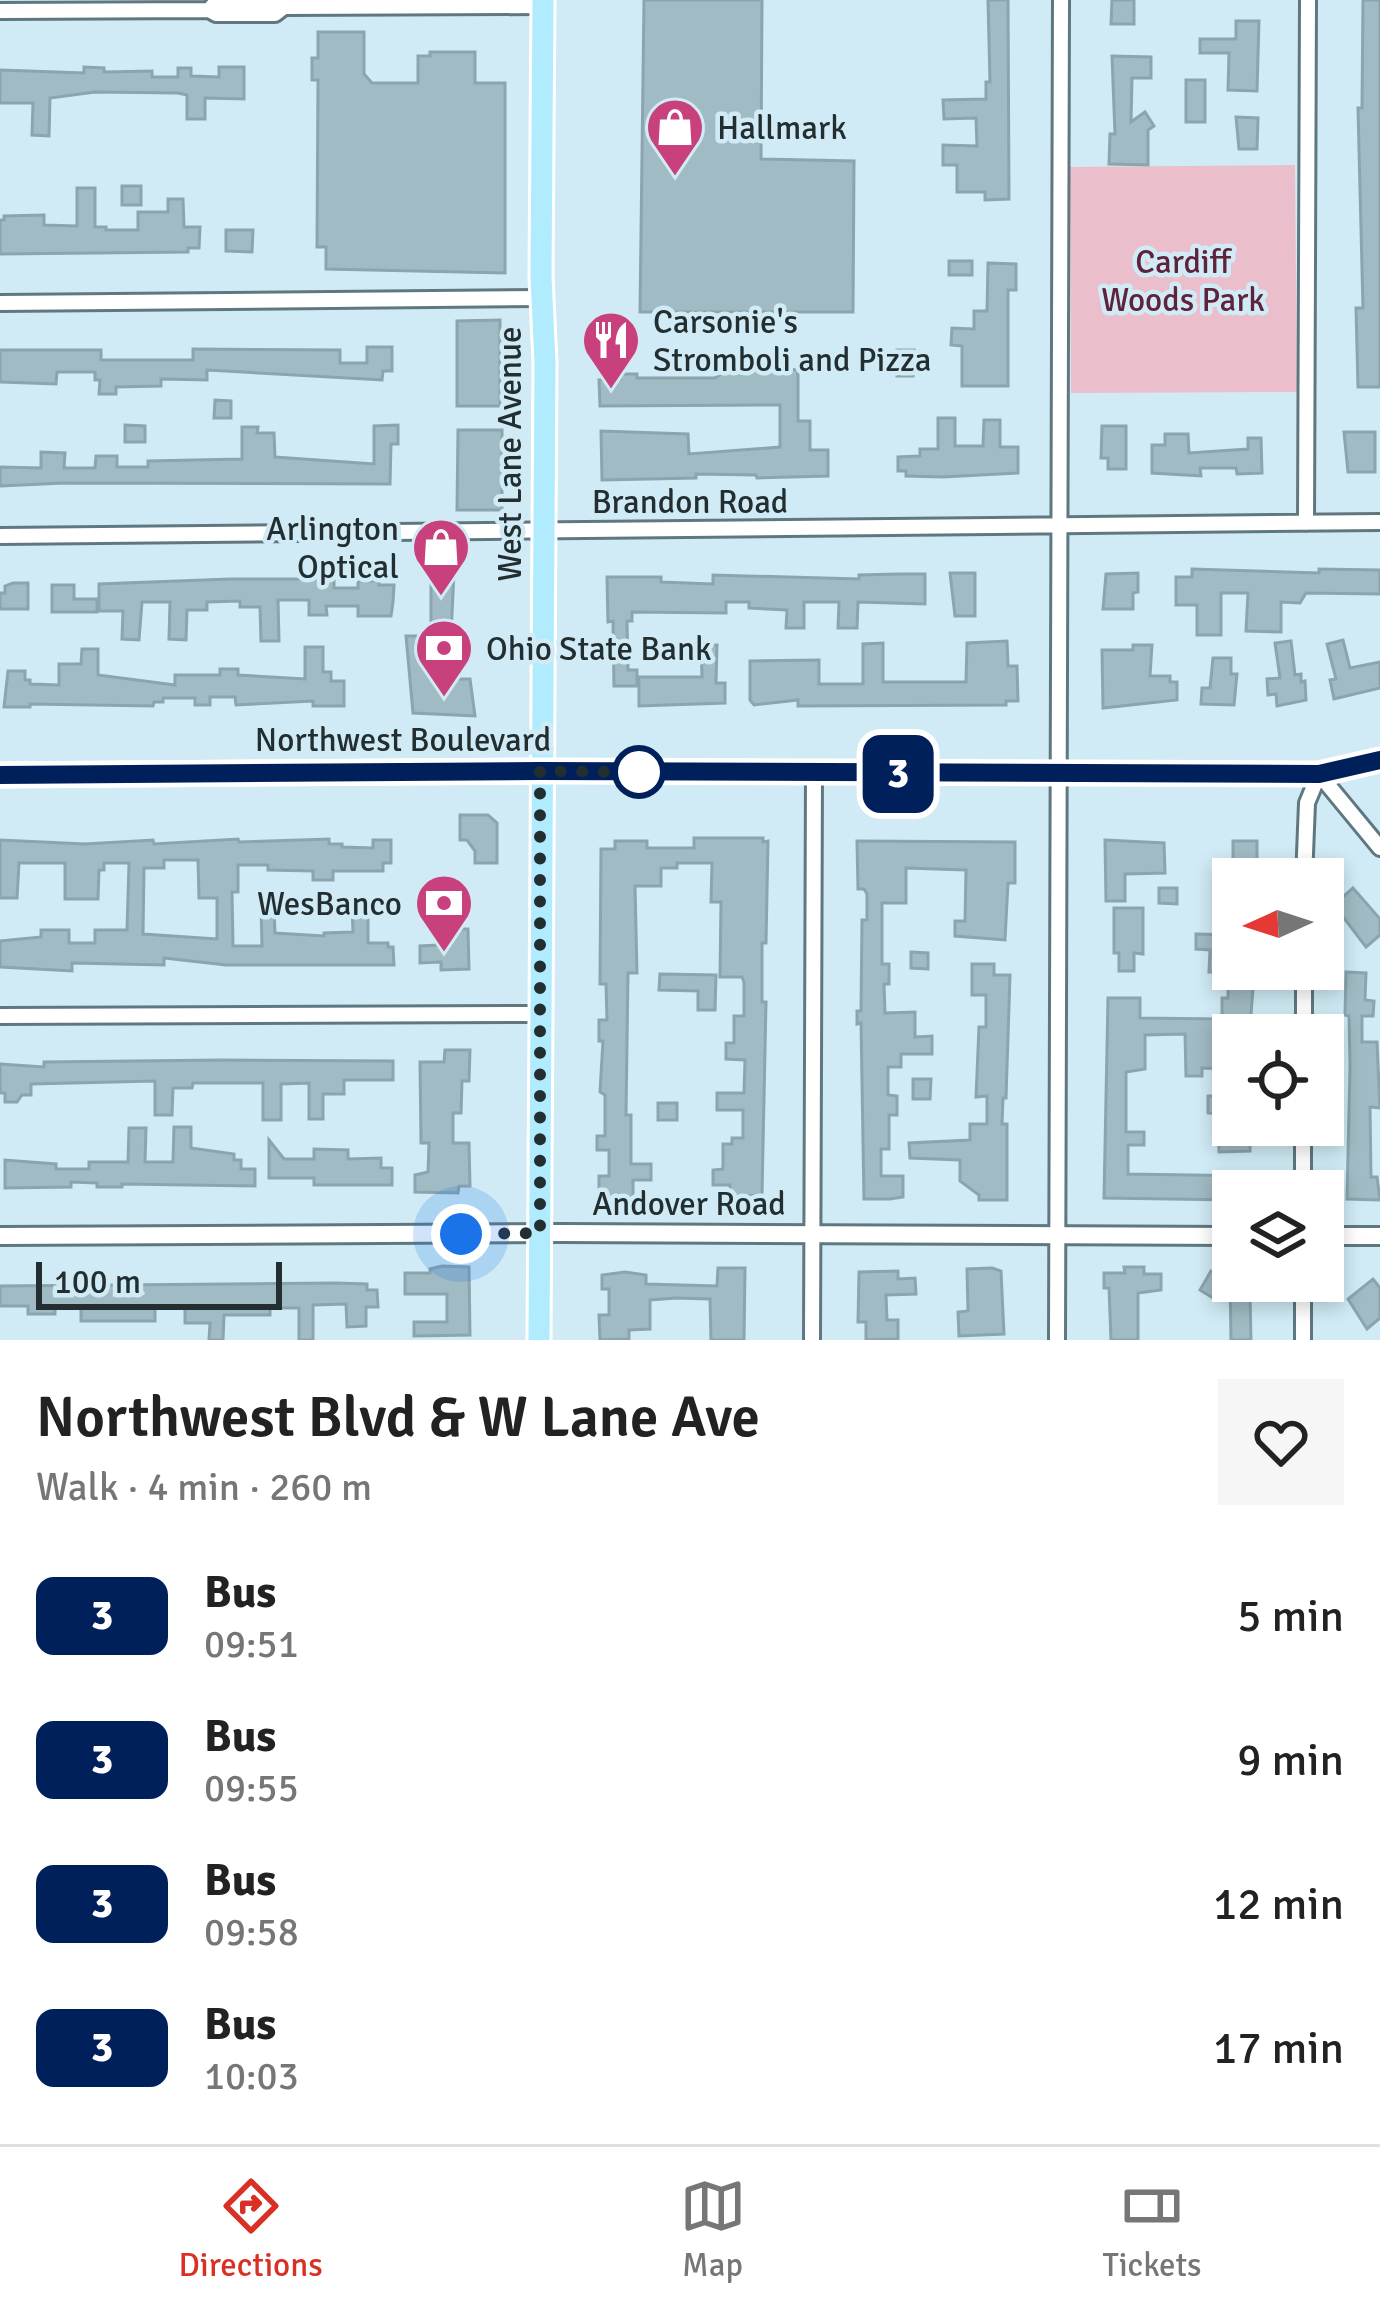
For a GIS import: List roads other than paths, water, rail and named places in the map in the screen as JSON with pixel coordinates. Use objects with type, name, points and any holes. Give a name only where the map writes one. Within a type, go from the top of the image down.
[{"type":"main road","name":"West Lane Avenue","points":[[539,1340],[545,363],[542,3]]},
{"type":"main road","name":"Northwest Boulevard","points":[[0,775],[1319,774],[1380,760]]},
{"type":"street","points":[[1057,1340],[1061,0]]},
{"type":"street","points":[[1306,523],[1308,0]]},
{"type":"street","points":[[0,11],[274,14],[284,8],[542,3]]},
{"type":"street","points":[[0,303],[542,298]]},
{"type":"street","name":"Brandon Road","points":[[0,536],[1380,522]]},
{"type":"street","points":[[812,1340],[814,774]]},
{"type":"street","points":[[1305,858],[1307,803],[1319,774],[1380,848]]},
{"type":"street","points":[[0,1016],[540,1013]]},
{"type":"street","name":"Andover Road","points":[[0,1236],[1212,1236]]},
{"type":"street","points":[[1344,1236],[1380,1236]]},
{"type":"street","points":[[1303,1302],[1303,1340]]},
{"type":"place","name":"Hallmark","points":[[675,178]]},
{"type":"place","name":"Carsonie's Stromboli and Pizza","points":[[611,391]]},
{"type":"place","name":"Arlington Optical","points":[[441,598]]},
{"type":"place","name":"Ohio State Bank","points":[[444,699]]},
{"type":"place","name":"WesBanco","points":[[444,954]]},
{"type":"park label","name":"Cardiff Woods Park","points":[[1183,280]]}]
